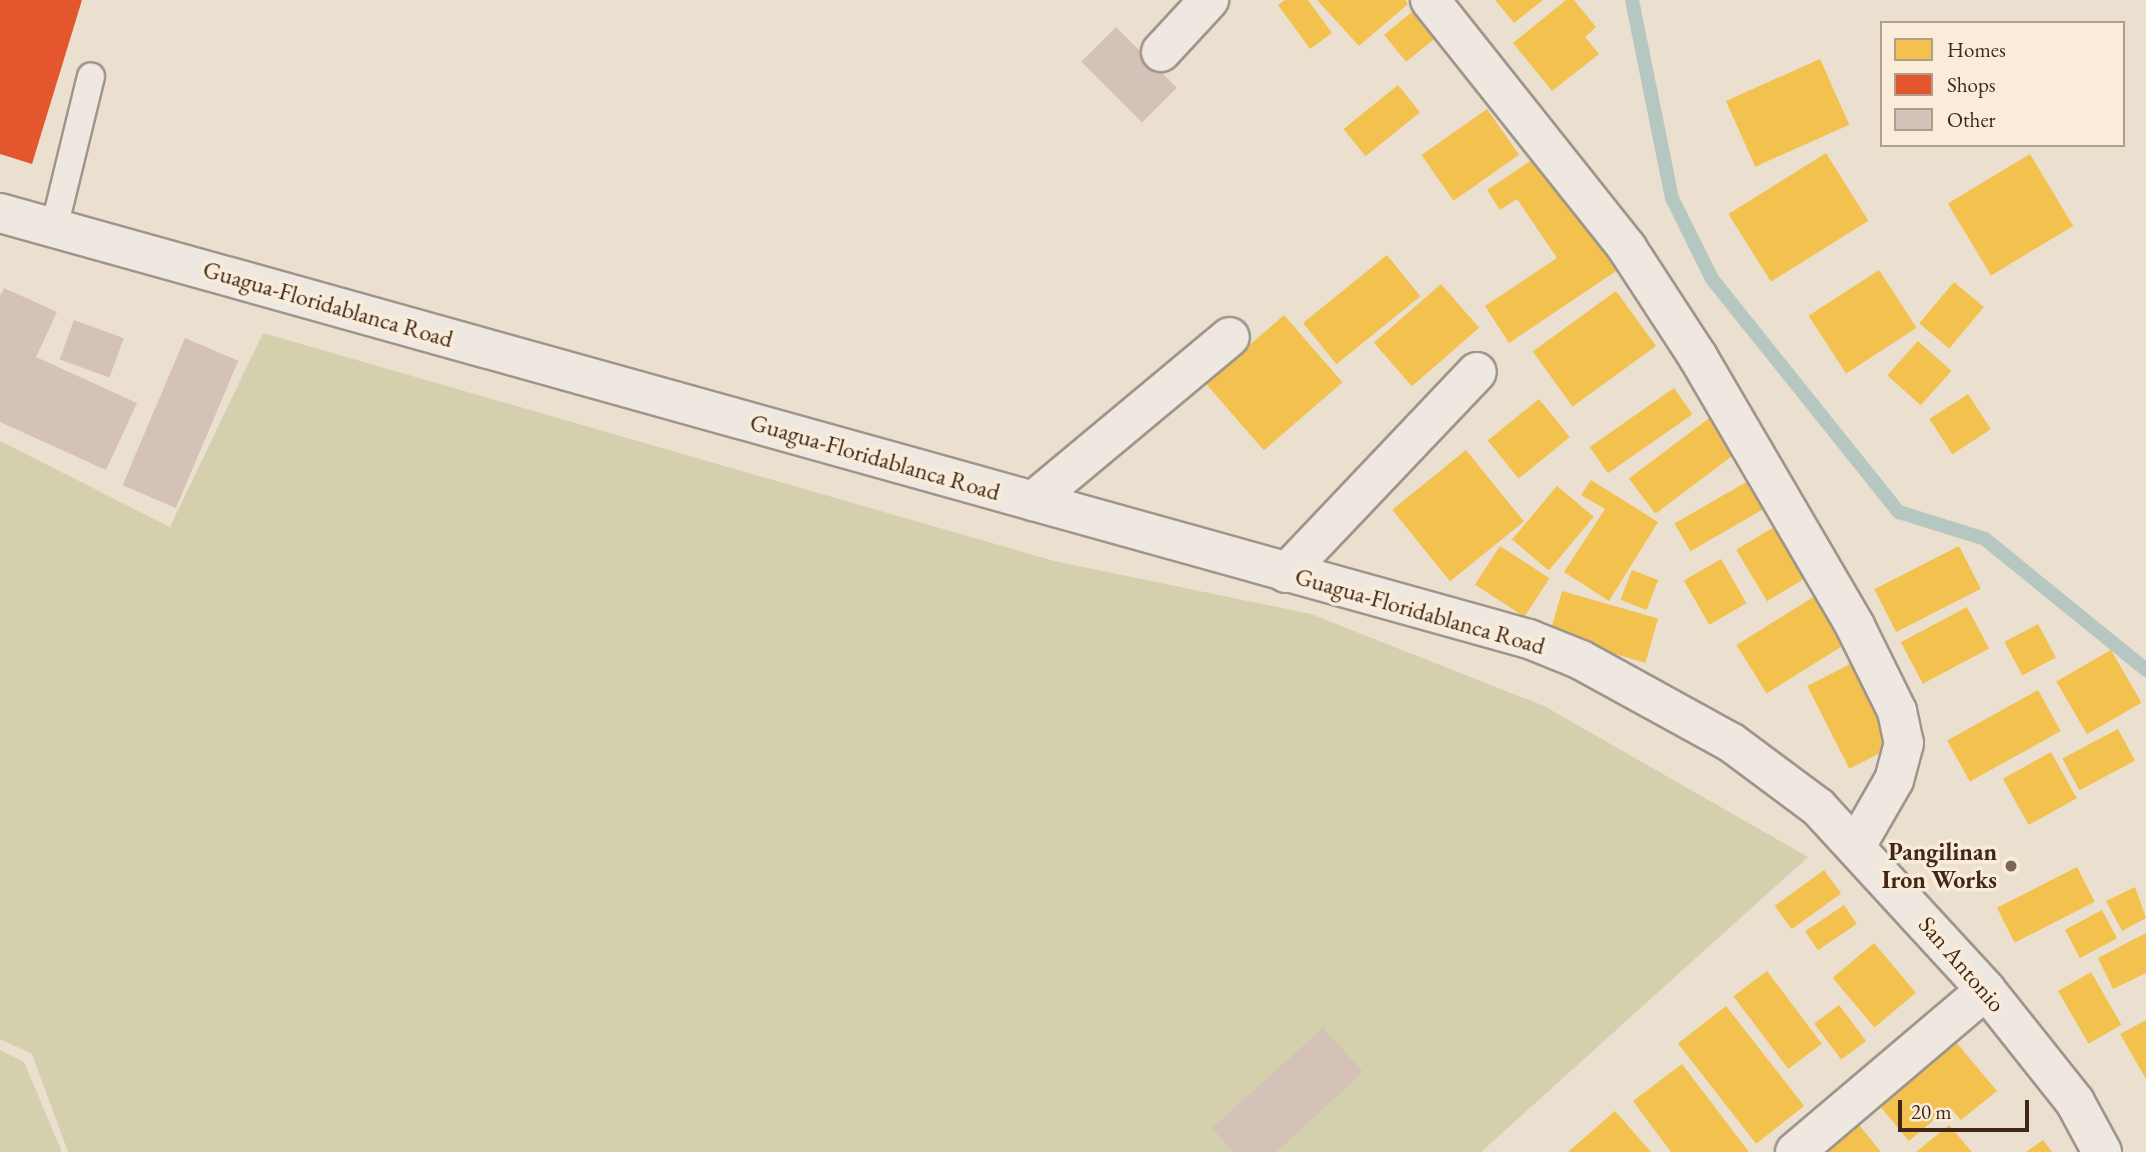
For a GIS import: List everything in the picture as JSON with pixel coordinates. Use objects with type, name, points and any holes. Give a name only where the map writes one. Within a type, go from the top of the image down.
[{"type":"main road","points":[[1161,52],[1209,0]]},
{"type":"main road","points":[[1430,0],[1627,248],[1698,357],[1855,625],[1896,710],[1904,743],[1894,780],[1856,846]]},
{"type":"main road","name":"Guagua-Floridablanca Road","points":[[0,213],[1529,639],[1581,660],[1732,743]]},
{"type":"main road","points":[[1032,500],[1230,337]]},
{"type":"main road","points":[[1286,573],[1477,372]]},
{"type":"main road","name":"San Antonio","points":[[1732,743],[1818,807],[1856,846],[1986,990],[2074,1102],[2102,1152]]},
{"type":"main road","points":[[1795,1152],[1986,990]]},
{"type":"lane","points":[[54,228],[91,76]]},
{"type":"shaded area","points":[[263,333],[1054,561],[1311,614],[1544,706],[1808,857],[1481,1152],[68,1152],[32,1054],[0,1039],[0,441],[170,527]]},
{"type":"shaded area","points":[[0,1050],[24,1062],[62,1152],[0,1152]]},
{"type":"building: Homes","points":[[1285,0],[1308,0],[1332,33],[1310,49],[1278,5]]},
{"type":"building: Homes","points":[[1317,0],[1405,0],[1408,4],[1359,46]]},
{"type":"building: Homes","points":[[1495,0],[1543,0],[1514,23]]},
{"type":"building: Homes","points":[[1566,0],[1574,0],[1596,27],[1585,37],[1599,54],[1552,91],[1513,43]]},
{"type":"building: Homes","points":[[1412,12],[1434,39],[1406,62],[1384,35]]},
{"type":"building: Homes","points":[[1820,59],[1849,125],[1755,167],[1726,101]]},
{"type":"building: Homes","points":[[1398,85],[1420,112],[1366,156],[1344,129]]},
{"type":"building: Homes","points":[[1487,109],[1519,155],[1454,201],[1421,155]]},
{"type":"building: Homes","points":[[1826,153],[1868,221],[1771,282],[1728,214]]},
{"type":"building: Homes","points":[[1541,154],[1619,269],[1509,343],[1485,306],[1557,258],[1517,199],[1500,210],[1487,190]]},
{"type":"building: Homes","points":[[2030,154],[2073,226],[1991,275],[1948,203]]},
{"type":"building: Homes","points":[[1387,255],[1420,296],[1336,364],[1303,323]]},
{"type":"building: Homes","points":[[1879,270],[1917,328],[1846,374],[1809,316]]},
{"type":"building: Homes","points":[[1954,282],[1984,307],[1949,348],[1919,323]]},
{"type":"building: Homes","points":[[1441,284],[1479,328],[1412,386],[1374,342]]},
{"type":"building: Homes","points":[[1616,291],[1656,346],[1573,407],[1533,352]]},
{"type":"building: Homes","points":[[1284,315],[1342,382],[1264,450],[1206,383]]},
{"type":"building: Homes","points":[[1918,341],[1951,371],[1921,405],[1887,375]]},
{"type":"building: Homes","points":[[1674,388],[1692,414],[1608,473],[1590,447]]},
{"type":"building: Homes","points":[[1968,394],[1991,429],[1952,454],[1929,419]]},
{"type":"building: Homes","points":[[1539,399],[1570,437],[1519,479],[1488,441]]},
{"type":"building: Homes","points":[[1712,416],[1738,451],[1655,514],[1629,479]]},
{"type":"building: Homes","points":[[1466,450],[1524,521],[1450,581],[1392,510]]},
{"type":"building: Homes","points":[[1755,477],[1771,505],[1690,551],[1674,524]]},
{"type":"building: Homes","points":[[1591,480],[1658,522],[1609,601],[1564,572],[1605,509],[1581,495]]},
{"type":"building: Homes","points":[[1557,486],[1594,517],[1549,570],[1512,540]]},
{"type":"building: Homes","points":[[1779,524],[1810,575],[1767,601],[1736,550]]},
{"type":"building: Homes","points":[[1500,546],[1549,578],[1524,617],[1475,585]]},
{"type":"building: Homes","points":[[1959,546],[1981,589],[1896,632],[1874,589]]},
{"type":"building: Homes","points":[[1721,559],[1746,603],[1709,625],[1684,580]]},
{"type":"building: Homes","points":[[1632,570],[1658,580],[1647,610],[1621,600]]},
{"type":"building: Homes","points":[[1562,591],[1658,619],[1645,663],[1549,635]]},
{"type":"building: Homes","points":[[1823,591],[1853,639],[1767,693],[1736,645]]},
{"type":"building: Homes","points":[[1967,607],[1989,648],[1923,684],[1901,642]]},
{"type":"building: Homes","points":[[2038,624],[2056,658],[2022,675],[2004,642]]},
{"type":"building: Homes","points":[[2111,650],[2142,703],[2087,734],[2056,682]]},
{"type":"building: Homes","points":[[1858,660],[1900,743],[1849,769],[1807,686]]},
{"type":"building: Homes","points":[[2038,690],[2061,731],[1970,782],[1947,740]]},
{"type":"building: Homes","points":[[2118,729],[2135,761],[2079,790],[2062,759]]},
{"type":"building: Homes","points":[[2051,752],[2077,798],[2029,825],[2003,779]]},
{"type":"building: Homes","points":[[2077,867],[2095,902],[2015,943],[1997,908]]},
{"type":"building: Homes","points":[[1824,870],[1841,893],[1792,929],[1775,906]]},
{"type":"building: Homes","points":[[2135,887],[2146,918],[2122,931],[2106,901]]},
{"type":"building: Homes","points":[[1844,905],[1857,924],[1818,950],[1805,931]]},
{"type":"building: Homes","points":[[2102,910],[2117,938],[2080,958],[2065,930]]},
{"type":"building: Homes","points":[[2146,933],[2146,973],[2113,989],[2098,958]]},
{"type":"building: Homes","points":[[1874,943],[1916,993],[1874,1028],[1833,978]]},
{"type":"building: Homes","points":[[1767,971],[1822,1044],[1788,1069],[1733,996]]},
{"type":"building: Homes","points":[[2091,972],[2122,1025],[2089,1044],[2058,991]]},
{"type":"building: Homes","points":[[1839,1005],[1866,1041],[1841,1060],[1814,1024]]},
{"type":"building: Homes","points":[[1726,1006],[1804,1106],[1756,1144],[1678,1044]]},
{"type":"building: Homes","points":[[2146,1020],[2146,1079],[2120,1034]]},
{"type":"building: Homes","points":[[1950,1035],[1997,1091],[1961,1120],[1949,1107],[1909,1141],[1873,1098]]},
{"type":"building: Homes","points":[[1682,1064],[1749,1152],[1671,1152],[1633,1101]]},
{"type":"building: Homes","points":[[1615,1111],[1651,1152],[1568,1152]]},
{"type":"building: Homes","points":[[1855,1120],[1881,1152],[1815,1152]]},
{"type":"building: Homes","points":[[1949,1125],[1972,1152],[1916,1152]]},
{"type":"building: Homes","points":[[2043,1140],[2052,1152],[2026,1152]]},
{"type":"building: Shops","points":[[0,0],[82,0],[32,164],[0,154]]},
{"type":"building: Other","points":[[1116,27],[1177,88],[1142,122],[1081,62]]},
{"type":"building: Other","points":[[4,288],[57,312],[36,357],[137,403],[106,470],[0,422],[0,296]]},
{"type":"building: Other","points":[[74,320],[124,338],[109,378],[60,359]]},
{"type":"building: Other","points":[[185,338],[238,361],[176,508],[122,485]]},
{"type":"building: Other","points":[[1323,1028],[1363,1072],[1276,1152],[1234,1152],[1212,1128]]},
{"type":"waterway","points":[[1632,0],[1672,198],[1712,279],[1899,512],[1985,539],[2146,670]]},
{"type":"place","name":"Pangilinan Iron Works","points":[[2011,866]]}]
